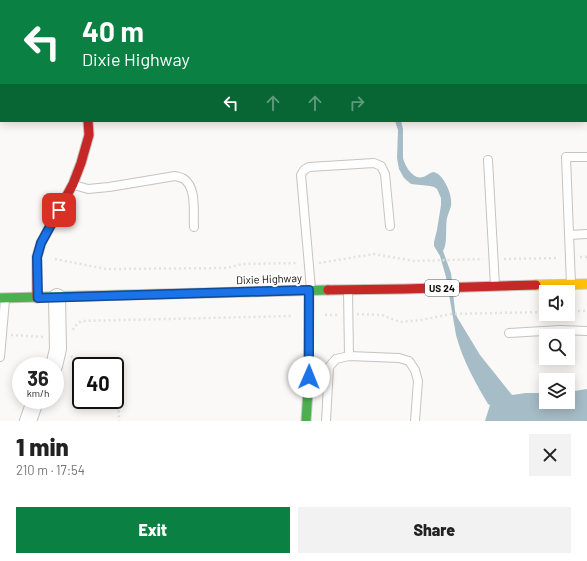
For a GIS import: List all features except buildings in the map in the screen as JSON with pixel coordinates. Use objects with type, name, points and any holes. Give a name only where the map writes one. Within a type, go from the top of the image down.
[{"type":"main road","points":[[38,298],[37,257],[41,243],[73,184],[81,163],[89,135],[88,122]]},
{"type":"main road","name":"Dixie Highway","points":[[2,298],[587,284]]},
{"type":"main road","points":[[306,421],[310,290]]},
{"type":"street","points":[[56,357],[58,349],[57,297]]},
{"type":"street","points":[[28,421],[32,409]]},
{"type":"lane","points":[[571,284],[566,158],[587,157]]},
{"type":"lane","points":[[488,160],[495,286]]},
{"type":"lane","points":[[310,290],[301,175],[304,170],[309,167],[374,163],[381,166],[385,174],[390,226]]},
{"type":"lane","points":[[73,184],[88,189],[175,176],[183,179],[190,185],[193,195],[194,227]]},
{"type":"lane","points":[[569,235],[587,234]]},
{"type":"lane","points":[[348,290],[349,356]]},
{"type":"lane","points":[[0,356],[2,334],[2,298]]},
{"type":"lane","points":[[509,333],[560,330],[587,331]]},
{"type":"lane","points":[[326,421],[329,367],[336,359],[349,356],[399,358],[409,361],[415,370],[418,381],[415,421]]},
{"type":"path","points":[[61,260],[106,269],[227,268],[243,264],[320,263],[374,254],[414,261],[587,257]]},
{"type":"path","points":[[575,311],[587,311]]},
{"type":"path","points":[[329,315],[382,315],[400,322],[421,320],[451,314],[539,312]]},
{"type":"path","points":[[2,334],[70,339],[74,327],[81,321],[286,316]]},
{"type":"path","points":[[70,350],[70,356],[72,357]]},
{"type":"path","points":[[119,409],[119,421]]},
{"type":"water","points":[[395,122],[401,122],[403,129],[403,158],[410,172],[419,177],[434,172],[442,178],[449,191],[451,206],[446,222],[445,248],[443,251],[451,273],[457,317],[480,355],[512,395],[539,393],[539,409],[575,409],[575,391],[587,389],[587,421],[485,421],[490,405],[474,379],[459,345],[446,277],[440,256],[434,246],[441,198],[437,189],[434,187],[411,184],[404,178],[399,169],[397,158],[398,130]]},
{"type":"traffic: fast","points":[[306,421],[308,390],[309,290]]},
{"type":"traffic: fast","points":[[0,298],[328,290]]},
{"type":"traffic: slow","points":[[536,285],[587,284]]},
{"type":"traffic: jam","points":[[37,298],[37,257],[41,243],[73,184],[89,135],[88,122]]},
{"type":"traffic: jam","points":[[328,290],[536,285]]},
{"type":"route","points":[[59,210],[41,243],[37,257],[38,298],[309,290],[309,377]]}]
